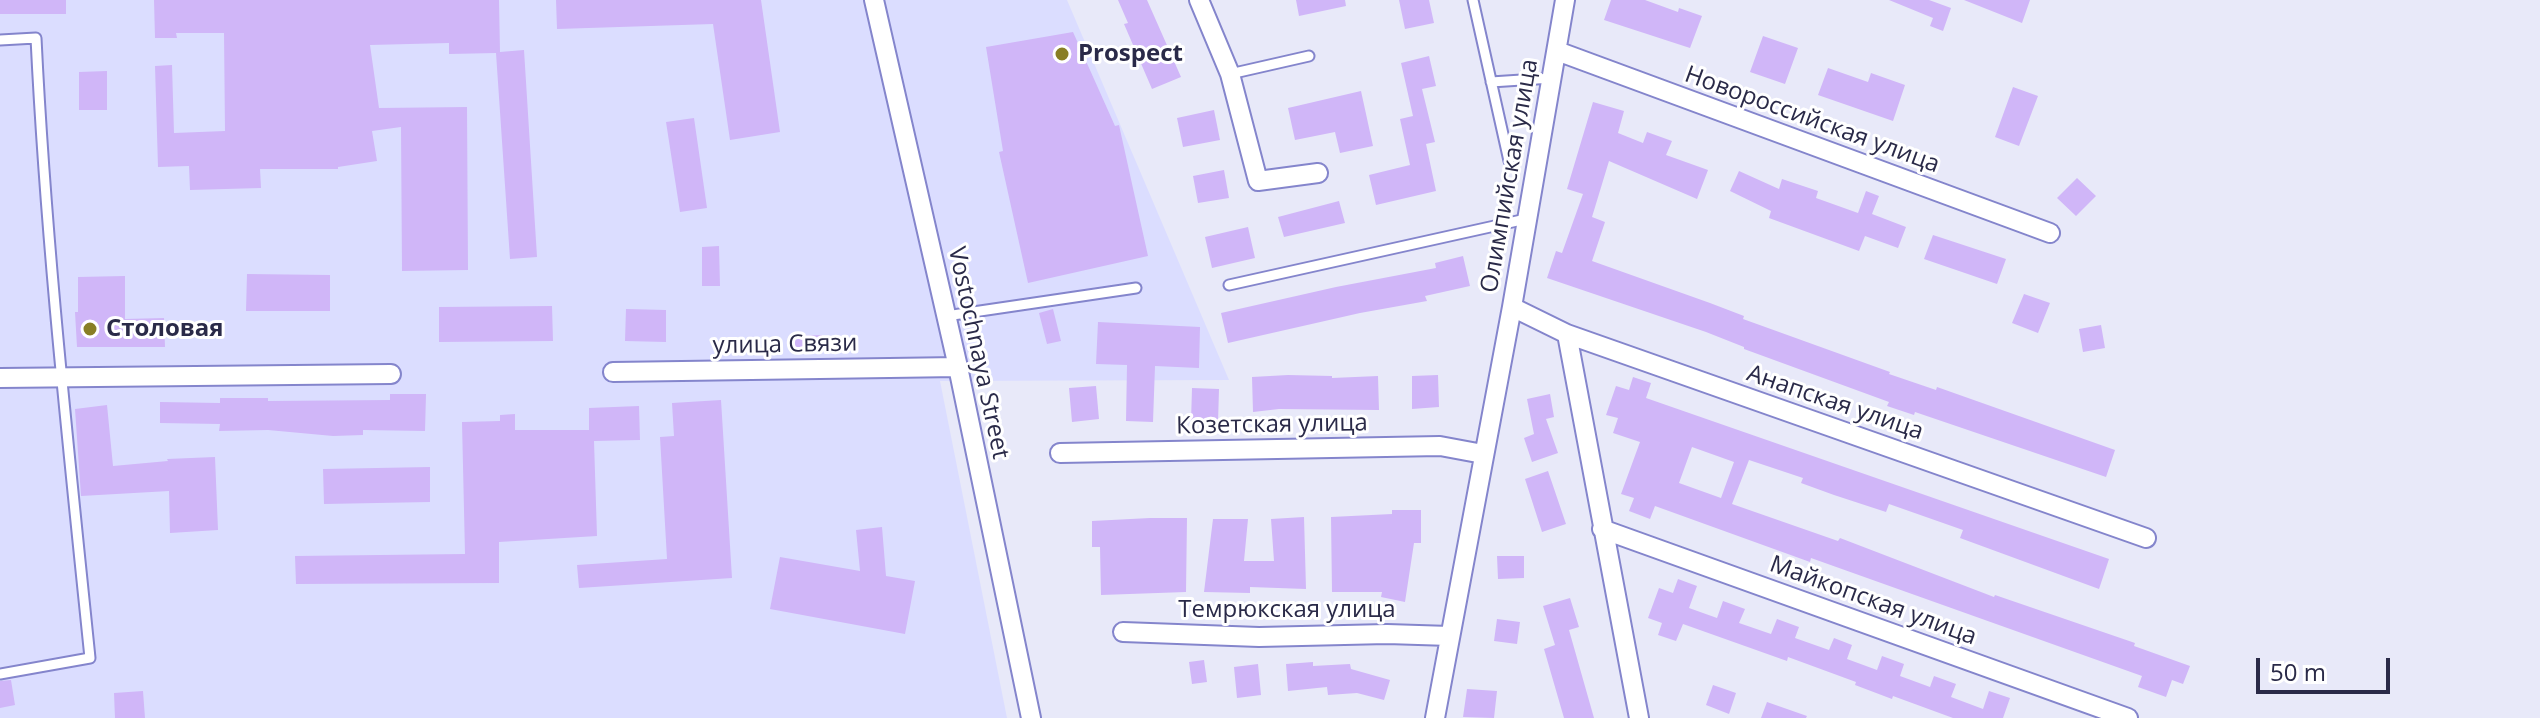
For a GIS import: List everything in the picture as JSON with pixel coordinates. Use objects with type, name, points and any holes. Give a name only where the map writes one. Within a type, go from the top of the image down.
[{"type":"street","name":"Vostochnaya Street","points":[[874,0],[958,367],[1031,718]]},
{"type":"street","points":[[1199,0],[1230,74],[1258,181],[1318,173]]},
{"type":"street","name":"Олимпийская улица","points":[[1435,718],[1512,307],[1565,0]]},
{"type":"street","name":"Новороссийская улица","points":[[1557,51],[2050,233]]},
{"type":"street","name":"Анапская улица","points":[[1512,307],[1567,334],[2146,538]]},
{"type":"street","points":[[1567,334],[1639,718]]},
{"type":"street","name":"улица Связи","points":[[613,372],[958,367]]},
{"type":"street","points":[[0,378],[391,374]]},
{"type":"street","name":"Козетская улица","points":[[1060,453],[1440,446],[1483,454]]},
{"type":"street","name":"Майкопская улица","points":[[1602,529],[2128,718]]},
{"type":"street","name":"Темрюкская улица","points":[[1123,632],[1259,637],[1450,636]]},
{"type":"lane","points":[[1473,0],[1509,161]]},
{"type":"lane","points":[[0,40],[36,38],[40,122],[62,378],[90,658],[0,674]]},
{"type":"lane","points":[[1230,74],[1309,56]]},
{"type":"lane","points":[[1491,82],[1552,78]]},
{"type":"lane","points":[[1229,285],[1527,218]]},
{"type":"lane","points":[[946,316],[1136,288]]},
{"type":"shaded area","points":[[0,0],[1067,0],[1229,380],[940,381],[1007,718],[0,718]]},
{"type":"building","points":[[0,0],[66,0],[66,14],[0,14]]},
{"type":"building","points":[[154,0],[499,0],[500,52],[524,50],[537,257],[510,259],[496,53],[449,54],[449,43],[370,45],[379,108],[467,107],[468,270],[402,271],[401,127],[372,131],[377,161],[338,169],[260,169],[261,188],[190,190],[189,166],[158,167],[155,66],[172,65],[174,133],[225,131],[224,33],[176,33],[177,38],[155,38]]},
{"type":"building","points":[[556,0],[761,0],[780,132],[730,140],[713,24],[557,29]]},
{"type":"building","points":[[1118,0],[1147,0],[1181,77],[1152,89],[1124,24],[1128,23]]},
{"type":"building","points":[[1296,0],[1345,0],[1346,6],[1299,16]]},
{"type":"building","points":[[1399,0],[1429,0],[1434,23],[1405,29]]},
{"type":"building","points":[[1611,0],[1645,0],[1678,12],[1679,8],[1702,16],[1690,48],[1604,20]]},
{"type":"building","points":[[1889,0],[1929,0],[1951,8],[1943,31],[1930,26],[1933,18]]},
{"type":"building","points":[[1964,0],[2030,0],[2022,23]]},
{"type":"building","points":[[1073,32],[1115,126],[1119,125],[1148,256],[1028,283],[999,152],[1003,151],[986,47]]},
{"type":"building","points":[[1763,36],[1798,48],[1785,84],[1750,72]]},
{"type":"building","points":[[1429,56],[1436,86],[1422,89],[1435,142],[1426,144],[1436,191],[1376,205],[1369,175],[1410,165],[1400,119],[1413,116],[1401,63]]},
{"type":"building","points":[[1828,68],[1868,82],[1871,73],[1905,85],[1893,121],[1818,95]]},
{"type":"building","points":[[107,71],[107,110],[79,110],[79,72]]},
{"type":"building","points":[[2013,87],[2038,96],[2019,146],[1995,137]]},
{"type":"building","points":[[1361,91],[1373,146],[1340,153],[1335,132],[1295,140],[1288,108]]},
{"type":"building","points":[[1593,102],[1624,111],[1618,133],[1643,143],[1647,132],[1672,141],[1666,155],[1708,170],[1697,199],[1609,161],[1592,217],[1605,222],[1592,261],[1710,303],[1744,316],[1743,319],[1889,374],[1936,390],[1937,387],[2115,450],[2106,477],[1915,412],[1914,415],[1887,406],[1889,402],[1706,332],[1547,278],[1556,251],[1562,253],[1583,194],[1567,189]]},
{"type":"building","points":[[1214,110],[1220,140],[1183,147],[1177,118]]},
{"type":"building","points":[[694,118],[707,208],[680,212],[666,122]]},
{"type":"building","points":[[1224,170],[1229,198],[1198,203],[1193,176]]},
{"type":"building","points":[[1739,171],[1779,189],[1782,179],[1818,191],[1816,198],[1858,213],[1866,191],[1879,196],[1872,214],[1906,227],[1898,248],[1865,236],[1859,251],[1769,218],[1771,211],[1730,191]]},
{"type":"building","points":[[2077,178],[2096,196],[2076,216],[2057,198]]},
{"type":"building","points":[[1339,201],[1345,223],[1284,237],[1278,217]]},
{"type":"building","points":[[1248,227],[1255,258],[1212,268],[1205,237]]},
{"type":"building","points":[[1933,235],[2006,259],[1997,284],[1924,259]]},
{"type":"building","points":[[719,246],[720,286],[702,286],[702,247]]},
{"type":"building","points":[[1463,256],[1470,286],[1425,296],[1427,301],[1228,343],[1221,313],[1436,268],[1435,263]]},
{"type":"building","points":[[247,274],[330,275],[330,311],[246,311]]},
{"type":"building","points":[[125,276],[125,319],[164,318],[165,347],[77,347],[75,312],[78,312],[78,277]]},
{"type":"building","points":[[2024,294],[2050,303],[2038,333],[2012,323]]},
{"type":"building","points":[[552,306],[553,341],[439,342],[439,307]]},
{"type":"building","points":[[626,309],[666,310],[666,342],[625,341]]},
{"type":"building","points":[[1053,309],[1061,341],[1047,344],[1039,313]]},
{"type":"building","points":[[1098,322],[1200,327],[1199,368],[1155,366],[1153,422],[1126,421],[1127,365],[1096,364]]},
{"type":"building","points":[[2101,325],[2105,348],[2083,352],[2079,329]]},
{"type":"building","points":[[822,335],[822,353],[795,354],[795,336]]},
{"type":"building","points":[[1288,375],[1332,378],[1378,376],[1379,410],[1279,409],[1253,412],[1252,377]]},
{"type":"building","points":[[1438,375],[1439,407],[1412,409],[1412,376]]},
{"type":"building","points":[[1633,377],[1651,383],[1646,398],[2109,559],[2099,589],[1960,538],[1963,530],[1889,504],[1886,512],[1834,495],[1801,483],[1803,478],[1749,460],[1732,504],[1838,541],[1840,538],[1994,597],[2135,643],[2134,646],[2190,666],[2183,684],[2172,680],[2166,697],[2138,687],[2142,676],[1811,558],[1810,562],[1655,506],[1650,519],[1629,511],[1634,498],[1621,494],[1640,442],[1613,433],[1618,418],[1606,415],[1616,386],[1629,390]],"holes":[[[1692,447],[1734,462],[1721,498],[1679,483]]]},
{"type":"building","points":[[1096,386],[1099,419],[1072,422],[1069,388]]},
{"type":"building","points":[[1192,388],[1219,389],[1218,423],[1191,422]]},
{"type":"building","points":[[390,394],[426,394],[425,431],[363,430],[363,435],[333,436],[268,430],[219,431],[220,424],[160,423],[160,402],[220,403],[220,398],[268,398],[268,401],[390,400]]},
{"type":"building","points":[[1550,394],[1554,417],[1546,419],[1558,453],[1532,462],[1524,438],[1534,434],[1527,399]]},
{"type":"building","points":[[721,400],[732,578],[579,588],[577,565],[667,559],[660,437],[674,436],[672,403]]},
{"type":"building","points":[[107,405],[113,466],[215,457],[218,530],[170,533],[169,491],[81,496],[75,409]]},
{"type":"building","points":[[639,406],[640,440],[594,441],[597,536],[499,542],[499,583],[296,584],[295,556],[465,554],[462,422],[500,421],[500,415],[515,414],[515,430],[589,430],[589,408]]},
{"type":"building","points":[[430,467],[430,502],[324,504],[323,469]]},
{"type":"building","points":[[1548,471],[1566,524],[1542,532],[1525,479]]},
{"type":"building","points":[[1392,510],[1421,510],[1421,543],[1414,543],[1405,602],[1381,597],[1382,592],[1332,592],[1331,517],[1392,514]]},
{"type":"building","points":[[1304,517],[1306,589],[1250,587],[1250,593],[1204,592],[1213,519],[1248,519],[1244,561],[1274,561],[1271,519]]},
{"type":"building","points":[[1187,518],[1186,592],[1101,595],[1100,547],[1092,547],[1092,521]]},
{"type":"building","points":[[882,527],[886,576],[915,581],[905,634],[770,609],[780,557],[860,571],[856,530]]},
{"type":"building","points":[[1497,556],[1524,556],[1524,578],[1498,579]]},
{"type":"building","points":[[1678,579],[1697,586],[1689,608],[1717,618],[1723,601],[1745,609],[1739,623],[1771,634],[1777,619],[1799,627],[1795,638],[1829,650],[1834,638],[1852,645],[1847,659],[1877,670],[1882,656],[1904,664],[1900,676],[1930,687],[1934,676],[1956,684],[1951,697],[1983,709],[1989,691],[2010,698],[2003,718],[1953,718],[1893,696],[1892,699],[1788,657],[1787,661],[1683,624],[1676,641],[1658,635],[1662,623],[1648,618],[1659,588],[1673,593]]},
{"type":"building","points":[[1570,598],[1579,627],[1569,630],[1594,718],[1564,718],[1544,649],[1555,645],[1543,606]]},
{"type":"building","points":[[1497,619],[1520,622],[1517,644],[1494,641]]},
{"type":"building","points":[[1204,660],[1207,682],[1192,684],[1189,662]]},
{"type":"building","points":[[1313,662],[1313,666],[1350,664],[1351,669],[1390,680],[1384,700],[1357,693],[1328,695],[1327,687],[1288,691],[1286,664]]},
{"type":"building","points":[[1258,664],[1261,695],[1237,698],[1234,667]]},
{"type":"building","points":[[11,680],[15,705],[0,708],[0,681]]},
{"type":"building","points":[[1713,685],[1736,693],[1729,714],[1706,705]]},
{"type":"building","points":[[1467,689],[1497,691],[1494,718],[1463,717]]},
{"type":"building","points":[[143,691],[145,718],[115,718],[114,693]]},
{"type":"building","points":[[1767,702],[1807,716],[1761,718]]},
{"type":"place","name":"Prospect","points":[[1062,54]]},
{"type":"place","name":"Столовая","points":[[90,329]]}]
